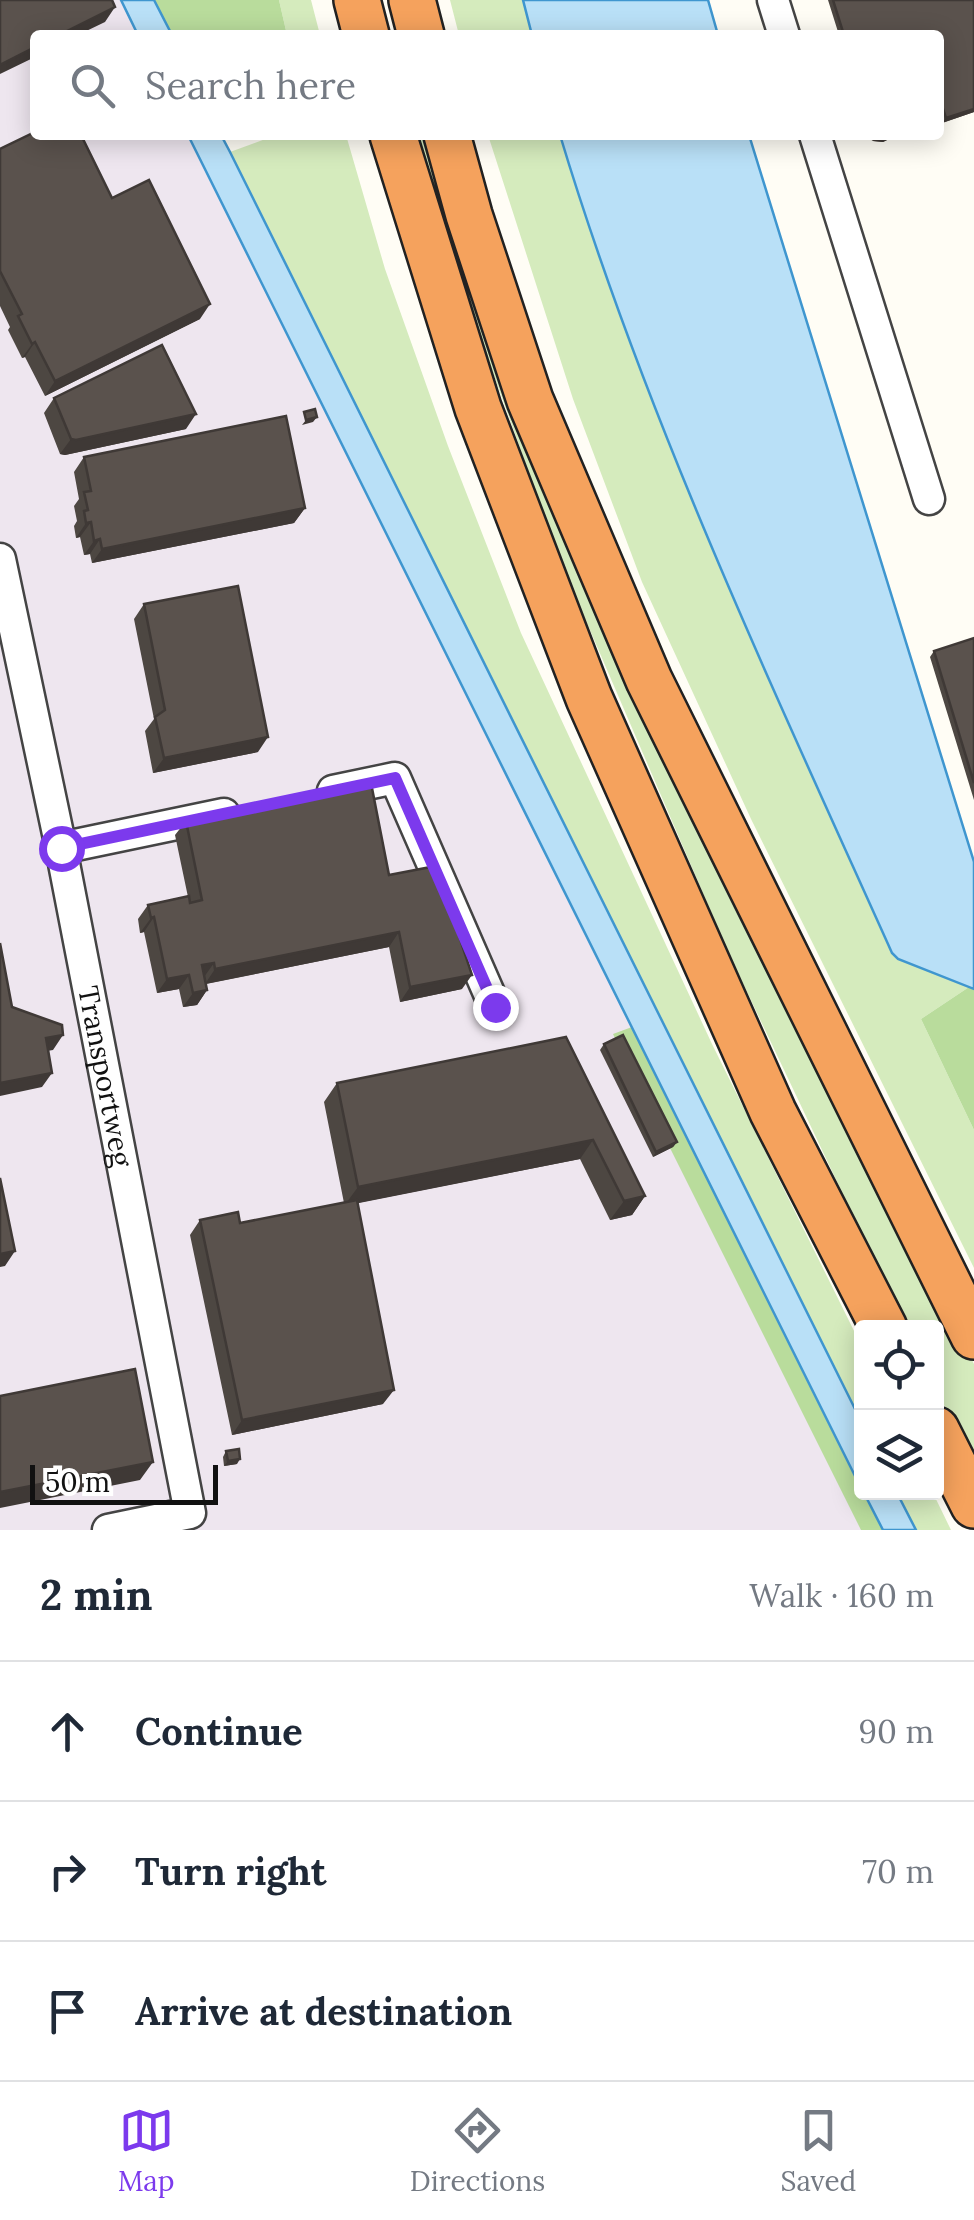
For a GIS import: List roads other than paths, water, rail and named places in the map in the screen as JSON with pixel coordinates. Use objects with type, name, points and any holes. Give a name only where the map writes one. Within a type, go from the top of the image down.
[{"type":"highway","points":[[357,0],[365,30]]},
{"type":"highway","points":[[412,0],[420,30]]},
{"type":"highway","points":[[395,140],[478,408],[589,698],[773,1112],[880,1320]]},
{"type":"highway","points":[[448,140],[530,400],[649,680],[974,1336]]},
{"type":"highway","points":[[944,1446],[974,1506]]},
{"type":"street","points":[[772,0],[782,30]]},
{"type":"street","points":[[817,140],[929,499]]},
{"type":"street","name":"Transportweg","points":[[0,559],[61,848],[190,1512],[108,1530]]},
{"type":"street","points":[[302,798],[395,778],[495,1007]]},
{"type":"street","points":[[61,848],[246,810]]},
{"type":"water","points":[[121,0],[154,0],[169,30],[136,30]]},
{"type":"water","points":[[523,0],[708,0],[717,30],[531,30]]},
{"type":"water","points":[[190,140],[224,140],[854,1407],[854,1474]]},
{"type":"water","points":[[562,140],[751,140],[974,862],[974,989],[898,959],[892,953],[712,549],[594,240]]},
{"type":"water","points":[[868,1500],[901,1500],[916,1530],[883,1530]]}]
